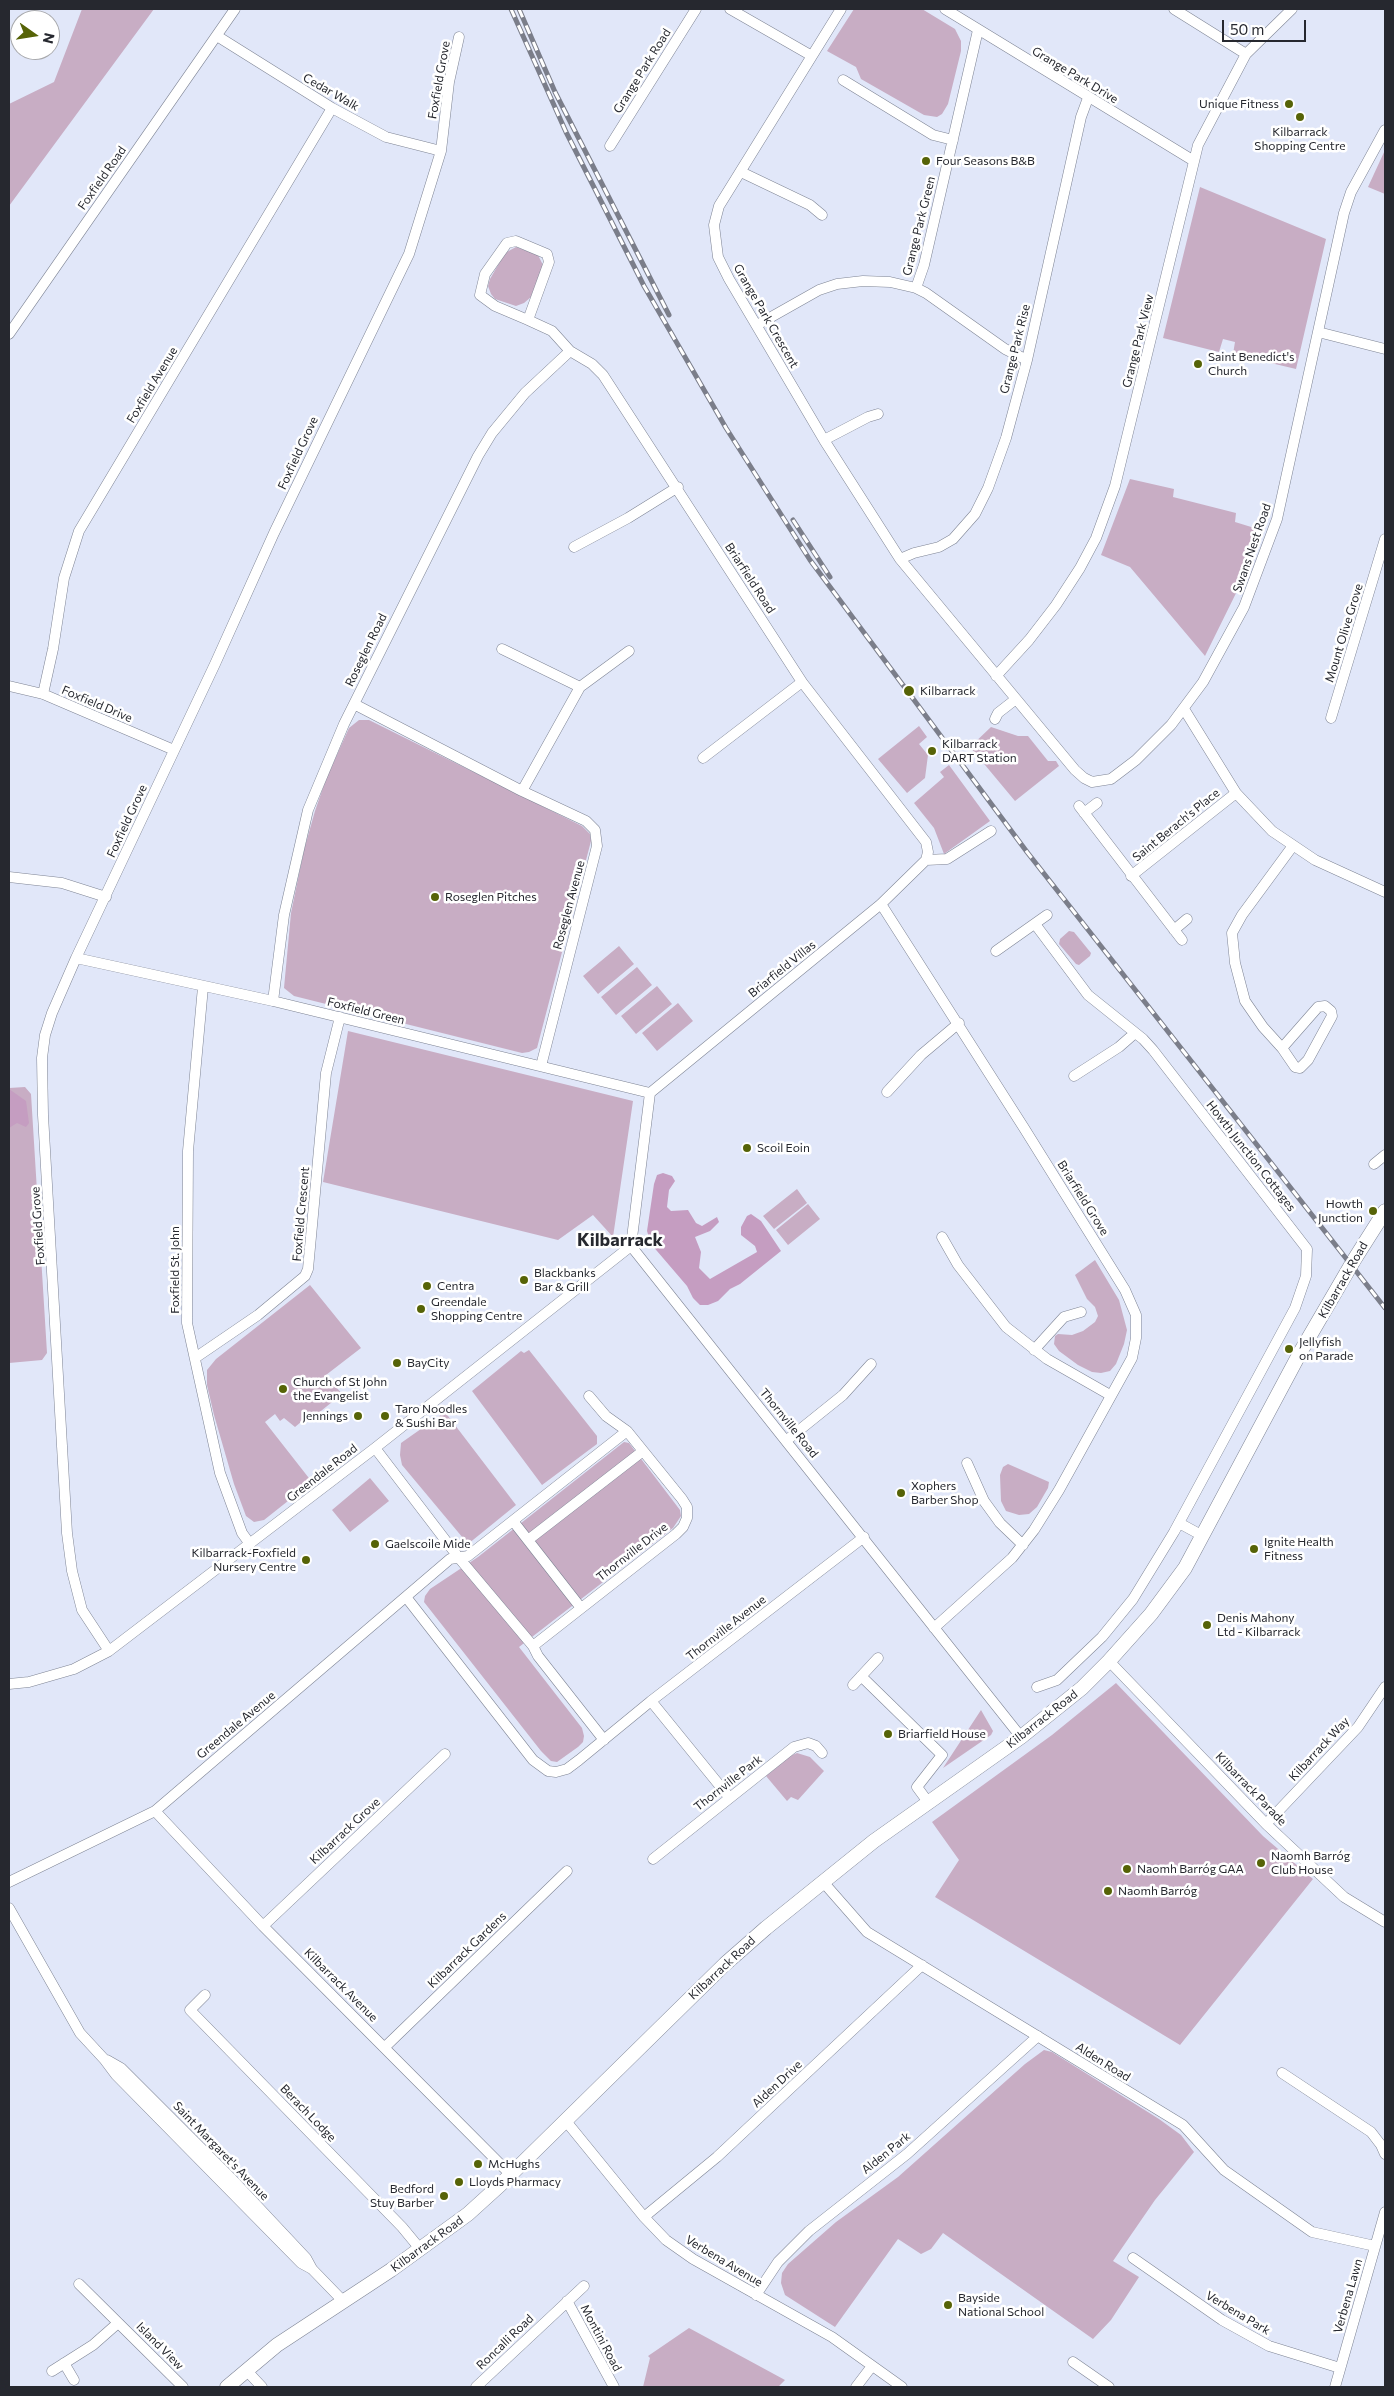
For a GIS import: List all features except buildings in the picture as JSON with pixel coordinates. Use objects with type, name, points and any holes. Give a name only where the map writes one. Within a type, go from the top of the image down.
[{"type":"main road","name":"Kilbarrack Road","points":[[227,2387],[277,2345],[421,2250],[468,2214],[725,1964],[766,1928],[874,1841],[1021,1737],[1082,1688],[1109,1661],[1156,1607],[1185,1568],[1302,1350],[1385,1211]]},
{"type":"street","name":"Foxfield Road","points":[[9,334],[234,9]]},
{"type":"street","name":"Grange Park Road","points":[[610,146],[696,9]]},
{"type":"street","points":[[730,9],[812,56]]},
{"type":"street","name":"Grange Park Crescent","points":[[841,9],[719,206],[714,225],[718,257],[729,279],[824,440],[900,559],[996,676]]},
{"type":"street","name":"Grange Park Drive","points":[[945,9],[1194,161]]},
{"type":"street","points":[[1174,9],[1246,54]]},
{"type":"street","name":"Grange Park View","points":[[996,676],[1030,640],[1071,583],[1087,556],[1105,516],[1115,486],[1194,161],[1203,132],[1246,54],[1292,9]]},
{"type":"street","name":"Grange Park Green","points":[[916,288],[924,265],[978,30]]},
{"type":"street","name":"Cedar Walk","points":[[216,36],[332,108],[386,137],[441,151]]},
{"type":"street","name":"Foxfield Grove","points":[[109,1651],[82,1610],[72,1571],[67,1532],[43,1115],[42,1058],[45,1035],[76,958],[290,499],[409,254],[441,151],[450,82],[459,37]]},
{"type":"street","points":[[843,80],[933,135],[953,140]]},
{"type":"street","name":"Grange Park Rise","points":[[900,559],[914,552],[939,547],[953,539],[975,514],[988,488],[1006,438],[1027,360],[1081,117],[1088,98]]},
{"type":"street","name":"Foxfield Avenue","points":[[43,694],[53,649],[64,578],[79,531],[332,108]]},
{"type":"street","name":"Swans Nest Road","points":[[996,676],[1075,770],[1092,782],[1111,779],[1132,763],[1184,709],[1215,662],[1244,606],[1260,568],[1277,519],[1344,213],[1351,192],[1385,130]]},
{"type":"street","points":[[741,172],[810,205],[822,215]]},
{"type":"street","name":"Briarfield Road","points":[[528,320],[549,262],[547,254],[516,241],[507,243],[485,274],[480,295],[495,306],[552,331],[570,351],[592,364],[603,375],[678,487],[802,682],[926,842],[928,852],[926,860]]},
{"type":"street","points":[[757,325],[819,290],[837,284],[864,281],[883,282],[916,288],[1005,349],[1027,360]]},
{"type":"street","points":[[1318,332],[1385,349]]},
{"type":"street","name":"Roseglen Road","points":[[273,1001],[284,915],[308,810],[322,772],[478,456],[492,433],[525,392],[570,351]]},
{"type":"street","points":[[824,440],[868,416],[878,414]]},
{"type":"street","points":[[574,546],[628,518],[678,487]]},
{"type":"street","name":"Mount Olive Grove","points":[[1331,718],[1383,555],[1385,539]]},
{"type":"street","points":[[502,649],[580,687]]},
{"type":"street","points":[[522,792],[580,687],[629,651]]},
{"type":"street","points":[[702,758],[802,682]]},
{"type":"street","name":"Foxfield Drive","points":[[9,686],[43,694],[174,750]]},
{"type":"street","points":[[995,719],[998,713],[1016,699]]},
{"type":"street","name":"Roseglen Avenue","points":[[354,704],[522,792],[586,821],[595,830],[597,846],[541,1066]]},
{"type":"street","points":[[1184,709],[1236,794],[1272,831],[1292,847],[1315,860],[1385,892]]},
{"type":"street","name":"Saint Berach's Place","points":[[1132,876],[1236,794]]},
{"type":"street","name":"Saint Berach's Place","points":[[1097,802],[1082,809],[1182,940]]},
{"type":"street","points":[[926,860],[952,857],[991,831]]},
{"type":"street","points":[[1282,1048],[1318,1007],[1325,1006],[1331,1011],[1332,1016],[1318,1043],[1300,1068],[1295,1067],[1282,1048],[1263,1027],[1246,1001],[1237,970],[1232,933],[1242,915],[1292,847]]},
{"type":"street","name":"Briarfield Villas","points":[[650,1093],[881,904],[926,860]]},
{"type":"street","points":[[9,877],[62,883],[106,897]]},
{"type":"street","name":"Briarfield Grove","points":[[881,904],[1117,1277],[1136,1315],[1136,1338],[1132,1358],[1059,1490],[1023,1545],[934,1628]]},
{"type":"street","points":[[996,951],[1047,915]]},
{"type":"street","points":[[1174,930],[1187,920]]},
{"type":"street","name":"Howth Junction Cottages","points":[[1035,924],[1088,995],[1154,1050],[1308,1249],[1306,1276],[1295,1308]]},
{"type":"street","name":"Foxfield Green","points":[[76,958],[273,1001],[650,1093]]},
{"type":"street","name":"Foxfield St. John","points":[[203,987],[188,1151],[187,1323],[220,1472],[242,1532],[250,1544]]},
{"type":"street","name":"Foxfield Crescent","points":[[195,1358],[258,1315],[305,1276],[308,1269],[326,1073],[340,1017]]},
{"type":"street","points":[[887,1092],[921,1055],[958,1023]]},
{"type":"street","points":[[1074,1076],[1119,1047],[1135,1033]]},
{"type":"street","points":[[631,1246],[650,1093]]},
{"type":"street","points":[[1374,1164],[1385,1155]]},
{"type":"street","points":[[942,1236],[958,1265],[1006,1327],[1034,1350],[1110,1395]]},
{"type":"street","name":"Greendale Road","points":[[9,1684],[29,1682],[74,1669],[109,1651],[375,1448],[631,1246]]},
{"type":"street","name":"Thornville Road","points":[[631,1246],[1021,1737]]},
{"type":"street","name":"Kilbarrack Road","points":[[1037,1687],[1057,1680],[1102,1637],[1133,1600],[1179,1522],[1295,1308]]},
{"type":"street","points":[[1034,1350],[1064,1317],[1080,1312]]},
{"type":"street","points":[[787,1440],[843,1395],[871,1364]]},
{"type":"street","name":"Thornville Drive","points":[[533,1646],[676,1534],[688,1518],[682,1499],[627,1431],[606,1416],[589,1396]]},
{"type":"street","name":"Greendale Avenue","points":[[9,1882],[155,1811],[450,1559],[468,1556],[627,1431]]},
{"type":"street","points":[[375,1448],[459,1558],[533,1646],[538,1656],[604,1740]]},
{"type":"street","points":[[528,1540],[643,1451]]},
{"type":"street","points":[[967,1463],[984,1501],[1000,1524],[1023,1545]]},
{"type":"street","points":[[513,1521],[581,1608]]},
{"type":"street","points":[[1179,1522],[1203,1536]]},
{"type":"street","name":"Thornville Avenue","points":[[406,1597],[541,1768],[548,1772],[556,1772],[566,1769],[864,1537]]},
{"type":"street","points":[[853,1685],[878,1658]]},
{"type":"street","name":"Kilbarrack Parade","points":[[1109,1661],[1266,1824],[1344,1896],[1385,1922]]},
{"type":"street","points":[[861,1676],[942,1755],[917,1788],[928,1802]]},
{"type":"street","name":"Kilbarrack Way","points":[[1266,1824],[1358,1727],[1385,1686]]},
{"type":"street","points":[[651,1701],[729,1797]]},
{"type":"street","name":"Thornville Park","points":[[653,1859],[729,1797],[794,1748],[808,1743],[816,1746],[822,1753]]},
{"type":"street","name":"Kilbarrack Grove","points":[[263,1926],[445,1754]]},
{"type":"street","name":"Kilbarrack Avenue","points":[[155,1811],[263,1926],[510,2174]]},
{"type":"street","name":"Kilbarrack Gardens","points":[[385,2047],[567,1871]]},
{"type":"street","name":"Alden Road","points":[[824,1883],[867,1932],[888,1947],[922,1965],[1183,2125],[1224,2170],[1312,2232],[1375,2246]]},
{"type":"street","name":"Saint Margaret's Avenue","points":[[9,1908],[80,2033],[116,2075],[301,2264],[312,2269],[343,2301]]},
{"type":"street","name":"Alden Drive","points":[[644,2217],[717,2157],[922,1965]]},
{"type":"street","name":"Berach Lodge","points":[[205,1995],[190,2010],[402,2227],[421,2250]]},
{"type":"street","name":"Alden Park","points":[[756,2295],[778,2262],[809,2231],[907,2154],[1038,2036]]},
{"type":"street","points":[[1282,2073],[1371,2132],[1382,2145],[1385,2154]]},
{"type":"street","name":"Verbena Avenue","points":[[565,2120],[644,2217],[666,2240],[693,2259],[832,2337],[902,2387]]},
{"type":"street","name":"Verbena Lawn","points":[[1335,2387],[1385,2212]]},
{"type":"street","name":"Verbena Park","points":[[1133,2258],[1222,2320],[1270,2346],[1340,2368]]},
{"type":"street","name":"Island View","points":[[79,2284],[183,2387]]},
{"type":"street","name":"Montini Road","points":[[551,2315],[584,2286]]},
{"type":"street","name":"Montini Road","points":[[567,2301],[614,2387]]},
{"type":"street","name":"Roncalli Road","points":[[476,2387],[551,2315]]},
{"type":"street","name":"Island View","points":[[52,2371],[93,2345],[118,2323]]},
{"type":"street","points":[[1073,2362],[1109,2387]]},
{"type":"street","points":[[64,2363],[74,2380]]},
{"type":"street","points":[[856,2387],[872,2366]]},
{"type":"street","points":[[246,2370],[262,2387]]},
{"type":"shaded area","points":[[82,9],[154,9],[9,206],[9,104],[54,82]]},
{"type":"shaded area","points":[[854,9],[922,9],[955,29],[961,41],[961,51],[948,104],[942,114],[937,117],[924,115],[861,79],[856,67],[827,51]]},
{"type":"shaded area","points":[[1385,150],[1385,194],[1368,187]]},
{"type":"shaded area","points":[[1200,187],[1326,239],[1296,369],[1233,354],[1235,342],[1223,339],[1219,352],[1163,338]]},
{"type":"shaded area","points":[[516,247],[538,255],[543,265],[531,297],[524,303],[516,306],[495,299],[488,286],[505,253]]},
{"type":"shaded area","points":[[1130,479],[1174,489],[1173,497],[1236,513],[1235,522],[1261,530],[1243,579],[1205,656],[1130,567],[1101,555]]},
{"type":"shaded area","name":"Roseglen Pitches","points":[[359,720],[369,720],[582,826],[590,834],[591,841],[537,1048],[522,1053],[294,996],[284,988],[291,913],[304,850],[326,779],[349,728]]},
{"type":"shaded area","points":[[919,726],[927,737],[919,744],[928,755],[925,778],[907,793],[878,759]]},
{"type":"shaded area","points":[[991,727],[1018,736],[1028,736],[1048,761],[1056,761],[1059,766],[1015,801],[970,747]]},
{"type":"shaded area","points":[[949,765],[990,821],[944,854],[934,828],[914,803],[944,777],[940,772]]},
{"type":"shaded area","points":[[1069,931],[1074,932],[1091,953],[1079,965],[1059,944],[1060,939]]},
{"type":"shaded area","points":[[619,946],[634,964],[598,994],[583,976]]},
{"type":"shaded area","points":[[637,967],[652,985],[616,1015],[601,997]]},
{"type":"shaded area","points":[[657,986],[672,1004],[636,1034],[621,1016]]},
{"type":"shaded area","points":[[678,1003],[693,1021],[657,1051],[642,1033]]},
{"type":"shaded area","points":[[348,1031],[633,1101],[613,1237],[593,1215],[558,1240],[323,1182]]},
{"type":"shaded area","points":[[25,1087],[31,1094],[47,1353],[42,1360],[9,1363],[9,1088]]},
{"type":"shaded area","points":[[9,1089],[26,1101],[29,1123],[26,1127],[17,1123],[9,1128]]},
{"type":"shaded area","points":[[663,1173],[672,1176],[675,1181],[669,1190],[667,1207],[671,1211],[688,1210],[696,1223],[702,1226],[717,1217],[719,1222],[710,1231],[695,1237],[701,1252],[699,1268],[710,1279],[757,1252],[755,1246],[741,1235],[741,1227],[747,1216],[751,1214],[761,1221],[781,1251],[740,1284],[730,1289],[718,1301],[708,1305],[700,1305],[693,1298],[687,1286],[651,1244],[647,1231],[654,1184],[657,1175]]},
{"type":"shaded area","points":[[797,1189],[807,1203],[774,1229],[763,1216]]},
{"type":"shaded area","points":[[808,1204],[820,1219],[788,1245],[776,1230]]},
{"type":"shaded area","points":[[1095,1260],[1119,1300],[1127,1330],[1116,1364],[1110,1371],[1101,1373],[1092,1372],[1078,1365],[1059,1351],[1054,1344],[1055,1336],[1058,1334],[1072,1335],[1083,1331],[1095,1322],[1098,1316],[1095,1307],[1087,1299],[1075,1275]]},
{"type":"shaded area","points":[[310,1285],[361,1348],[326,1375],[342,1394],[316,1415],[313,1412],[295,1427],[284,1418],[280,1421],[275,1414],[265,1422],[312,1482],[264,1520],[254,1522],[246,1516],[234,1484],[214,1415],[207,1385],[207,1370],[216,1359]]},
{"type":"shaded area","points":[[529,1350],[597,1436],[597,1444],[542,1485],[472,1391],[521,1351],[524,1353]]},
{"type":"shaded area","points":[[445,1412],[516,1505],[468,1544],[402,1465],[400,1455],[401,1443]]},
{"type":"shaded area","points":[[624,1442],[629,1443],[680,1510],[681,1516],[673,1528],[519,1647],[582,1728],[583,1742],[557,1762],[551,1761],[541,1751],[424,1602],[425,1596],[430,1589],[478,1557]]},
{"type":"shaded area","points":[[1008,1464],[1049,1482],[1048,1488],[1037,1507],[1029,1514],[1019,1515],[1006,1511],[1001,1501],[1000,1475],[1003,1467]]},
{"type":"shaded area","points":[[370,1478],[389,1501],[350,1532],[332,1510]]},
{"type":"shaded area","name":"Naomh Barróg GAA","points":[[1116,1683],[1263,1836],[1313,1879],[1180,2045],[935,1897],[959,1860],[932,1822],[1052,1735]]},
{"type":"shaded area","points":[[981,1710],[993,1731],[991,1735],[943,1768]]},
{"type":"shaded area","points":[[797,1753],[810,1757],[824,1771],[798,1800],[791,1797],[787,1801],[766,1776],[790,1756]]},
{"type":"shaded area","points":[[1044,2050],[1052,2052],[1159,2119],[1181,2135],[1194,2152],[1155,2200],[1113,2261],[1139,2277],[1111,2320],[1093,2339],[943,2233],[931,2249],[921,2254],[898,2239],[835,2327],[785,2295],[781,2283],[782,2273],[788,2264],[836,2222],[898,2177],[1025,2064]]},
{"type":"shaded area","points":[[689,2328],[785,2380],[778,2387],[643,2387],[650,2358],[648,2356]]},
{"type":"railway","points":[[511,9],[566,132],[644,286],[726,428],[810,560],[1027,852],[1385,1308]]},
{"type":"railway","points":[[519,9],[555,92],[669,315]]},
{"type":"railway","points":[[793,520],[830,577]]},
{"type":"place","name":"Unique Fitness","points":[[1289,104]]},
{"type":"place","name":"Kilbarrack Shopping Centre","points":[[1300,117]]},
{"type":"place","name":"Four Seasons B&B","points":[[926,161]]},
{"type":"place","name":"Saint Benedict's Church","points":[[1198,364]]},
{"type":"place","name":"Kilbarrack","points":[[909,691]]},
{"type":"place","name":"Kilbarrack DART Station","points":[[932,751]]},
{"type":"place","name":"Roseglen Pitches","points":[[435,897]]},
{"type":"place","name":"Scoil Eoin","points":[[747,1148]]},
{"type":"place","name":"Howth Junction","points":[[1373,1211]]},
{"type":"place","name":"Blackbanks Bar & Grill","points":[[524,1280]]},
{"type":"place","name":"Centra","points":[[427,1286]]},
{"type":"place","name":"Greendale Shopping Centre","points":[[421,1309]]},
{"type":"place","name":"Jellyfish on Parade","points":[[1289,1349]]},
{"type":"place","name":"BayCity","points":[[397,1363]]},
{"type":"place","name":"Church of St John the Evangelist","points":[[283,1389]]},
{"type":"place","name":"Jennings","points":[[358,1416]]},
{"type":"place","name":"Taro Noodles & Sushi Bar","points":[[385,1416]]},
{"type":"place","name":"Xophers Barber Shop","points":[[901,1493]]},
{"type":"place","name":"Gaelscoile Mide","points":[[375,1544]]},
{"type":"place","name":"Ignite Health Fitness","points":[[1254,1549]]},
{"type":"place","name":"Kilbarrack-Foxfield Nursery Centre","points":[[306,1560]]},
{"type":"place","name":"Denis Mahony Ltd - Kilbarrack","points":[[1207,1625]]},
{"type":"place","name":"Briarfield House","points":[[888,1734]]},
{"type":"place","name":"Naomh Barróg Club House","points":[[1261,1863]]},
{"type":"place","name":"Naomh Barróg GAA","points":[[1127,1869]]},
{"type":"place","name":"Naomh Barróg","points":[[1108,1891]]},
{"type":"place","name":"McHughs","points":[[478,2164]]},
{"type":"place","name":"Lloyds Pharmacy","points":[[459,2182]]},
{"type":"place","name":"Bedford Stuy Barber","points":[[444,2196]]},
{"type":"place","name":"Bayside National School","points":[[948,2305]]},
{"type":"district","name":"Kilbarrack","points":[[620,1240]]}]
